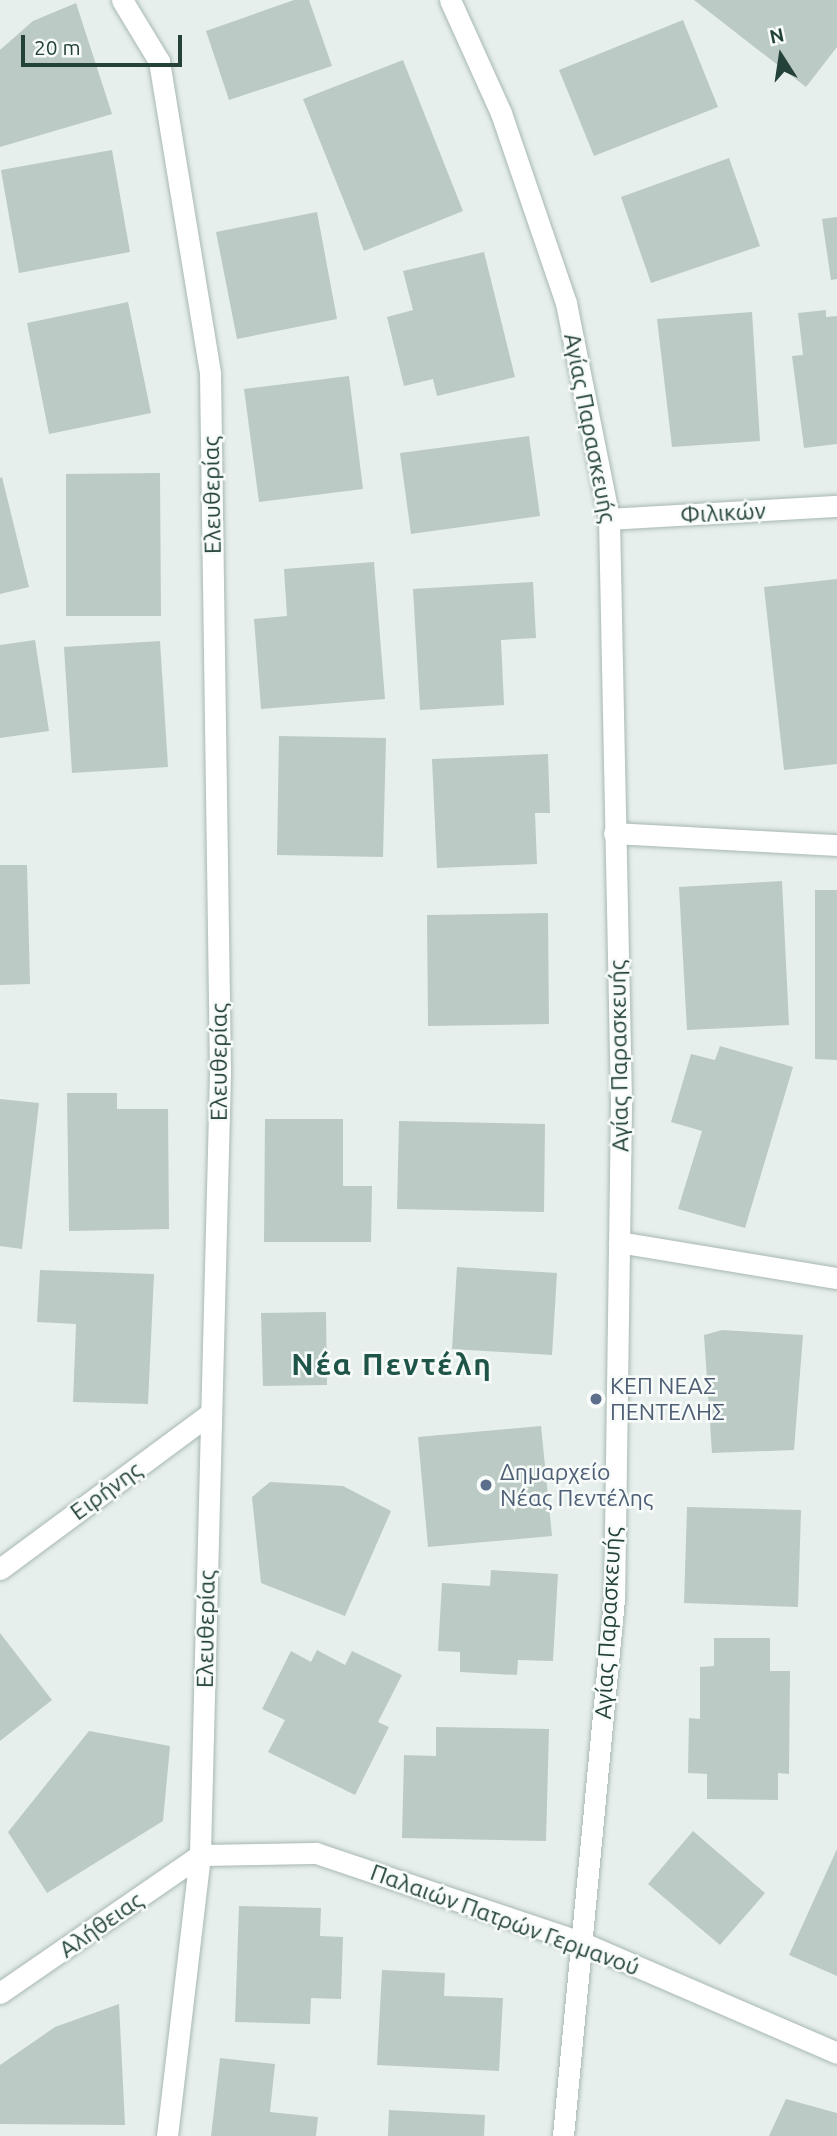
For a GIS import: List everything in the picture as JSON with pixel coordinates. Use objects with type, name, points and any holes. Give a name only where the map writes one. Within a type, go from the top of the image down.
[{"type":"street","name":"Ελευθερίας","points":[[122,0],[159,61],[210,373],[220,1073],[200,1855],[167,2136]]},
{"type":"street","name":"Αγίας Παρασκευής","points":[[450,0],[501,113],[566,303],[609,519],[619,1242],[614,1599],[563,2136]]},
{"type":"street","name":"Φιλικών","points":[[609,519],[837,506]]},
{"type":"street","points":[[614,833],[837,845]]},
{"type":"street","points":[[619,1242],[837,1278]]},
{"type":"street","name":"Ειρήνης","points":[[0,1569],[211,1413]]},
{"type":"street","name":"Παλαιών Πατρών Γερμανού","points":[[200,1855],[316,1853],[583,1943],[837,2053]]},
{"type":"street","name":"Αλήθειας","points":[[0,1993],[200,1855]]},
{"type":"building","points":[[294,0],[309,0],[332,66],[229,100],[206,31]]},
{"type":"building","points":[[694,0],[837,0],[837,47],[806,87]]},
{"type":"building","points":[[76,3],[112,114],[0,147],[0,50],[33,21]]},
{"type":"building","points":[[683,20],[718,107],[594,156],[559,70]]},
{"type":"building","points":[[403,60],[463,211],[364,251],[303,99]]},
{"type":"building","points":[[112,150],[130,252],[19,273],[1,170]]},
{"type":"building","points":[[729,158],[760,246],[651,283],[621,197]]},
{"type":"building","points":[[317,212],[337,319],[237,339],[216,232]]},
{"type":"building","points":[[837,217],[837,279],[831,280],[822,219]]},
{"type":"building","points":[[484,252],[515,377],[437,396],[433,379],[404,386],[387,317],[413,310],[403,271]]},
{"type":"building","points":[[128,302],[151,413],[49,434],[27,323]]},
{"type":"building","points":[[826,310],[826,317],[837,316],[837,444],[804,448],[792,356],[803,355],[798,313]]},
{"type":"building","points":[[752,312],[760,441],[672,447],[657,319]]},
{"type":"building","points":[[349,376],[363,489],[259,502],[244,389]]},
{"type":"building","points":[[529,436],[540,516],[411,534],[400,453]]},
{"type":"building","points":[[160,473],[161,616],[66,616],[66,474]]},
{"type":"building","points":[[2,477],[29,587],[0,594],[0,478]]},
{"type":"building","points":[[374,562],[385,699],[261,709],[254,619],[287,616],[284,569]]},
{"type":"building","points":[[837,579],[837,764],[784,770],[764,587]]},
{"type":"building","points":[[533,582],[536,638],[501,640],[504,705],[420,710],[413,589]]},
{"type":"building","points":[[35,640],[49,731],[0,738],[0,645]]},
{"type":"building","points":[[160,641],[168,767],[72,773],[64,647]]},
{"type":"building","points":[[279,736],[386,738],[383,857],[277,855]]},
{"type":"building","points":[[548,754],[550,813],[535,813],[537,864],[437,868],[432,759]]},
{"type":"building","points":[[0,865],[27,865],[30,984],[0,985]]},
{"type":"building","points":[[782,881],[789,1025],[687,1030],[679,887]]},
{"type":"building","points":[[815,890],[837,890],[837,1060],[815,1059]]},
{"type":"building","points":[[548,913],[549,1024],[428,1026],[427,915]]},
{"type":"building","points":[[720,1046],[793,1067],[745,1228],[678,1209],[702,1131],[671,1122],[691,1054],[715,1060]]},
{"type":"building","points":[[67,1093],[117,1093],[117,1109],[168,1109],[169,1229],[69,1231]]},
{"type":"building","points":[[0,1099],[39,1103],[22,1249],[0,1246]]},
{"type":"building","points":[[265,1119],[343,1119],[343,1186],[372,1186],[371,1242],[264,1242]]},
{"type":"building","points":[[399,1121],[545,1124],[544,1212],[397,1209]]},
{"type":"building","points":[[457,1267],[557,1273],[552,1355],[452,1349]]},
{"type":"building","points":[[40,1270],[154,1274],[148,1404],[73,1402],[76,1324],[37,1322]]},
{"type":"building","points":[[326,1312],[327,1385],[263,1386],[261,1313]]},
{"type":"building","points":[[722,1330],[803,1335],[794,1450],[712,1453],[704,1335]]},
{"type":"building","points":[[541,1426],[552,1536],[428,1547],[418,1437]]},
{"type":"building","points":[[270,1482],[343,1486],[391,1511],[345,1616],[261,1583],[252,1497]]},
{"type":"building","points":[[687,1507],[801,1510],[798,1607],[684,1603]]},
{"type":"building","points":[[491,1570],[558,1574],[553,1661],[518,1660],[517,1675],[460,1672],[460,1652],[438,1651],[442,1583],[490,1586]]},
{"type":"building","points":[[0,1633],[52,1700],[0,1741]]},
{"type":"building","points":[[714,1638],[770,1638],[770,1671],[790,1671],[789,1774],[778,1773],[778,1800],[707,1799],[707,1774],[688,1773],[689,1718],[700,1719],[700,1667],[714,1666]]},
{"type":"building","points":[[317,1650],[345,1665],[352,1651],[402,1675],[378,1722],[389,1727],[355,1795],[268,1752],[285,1720],[262,1709],[291,1651],[311,1662]]},
{"type":"building","points":[[436,1727],[549,1729],[546,1841],[402,1838],[404,1755],[436,1756]]},
{"type":"building","points":[[89,1731],[170,1746],[163,1821],[47,1893],[8,1832]]},
{"type":"building","points":[[693,1831],[765,1893],[720,1945],[648,1884]]},
{"type":"building","points":[[837,1849],[837,1976],[789,1955]]},
{"type":"building","points":[[239,1906],[321,1908],[320,1936],[343,1937],[341,1999],[311,1998],[310,2024],[235,2022]]},
{"type":"building","points":[[382,1970],[445,1973],[444,1996],[503,1998],[499,2071],[377,2065]]},
{"type":"building","points":[[119,2004],[125,2125],[0,2124],[0,2065],[55,2027]]},
{"type":"building","points":[[220,2058],[275,2064],[270,2112],[318,2117],[316,2136],[211,2136]]},
{"type":"building","points":[[786,2099],[837,2113],[837,2136],[769,2136]]},
{"type":"building","points":[[389,2110],[485,2115],[484,2136],[388,2136]]},
{"type":"place","name":"ΚΕΠ ΝΕΑΣ ΠΕΝΤΕΛΗΣ","points":[[596,1399]]},
{"type":"place","name":"Δημαρχείο Νέας Πεντέλης","points":[[486,1485]]},
{"type":"district","name":"Νέα Πεντέλη","points":[[392,1364]]}]
